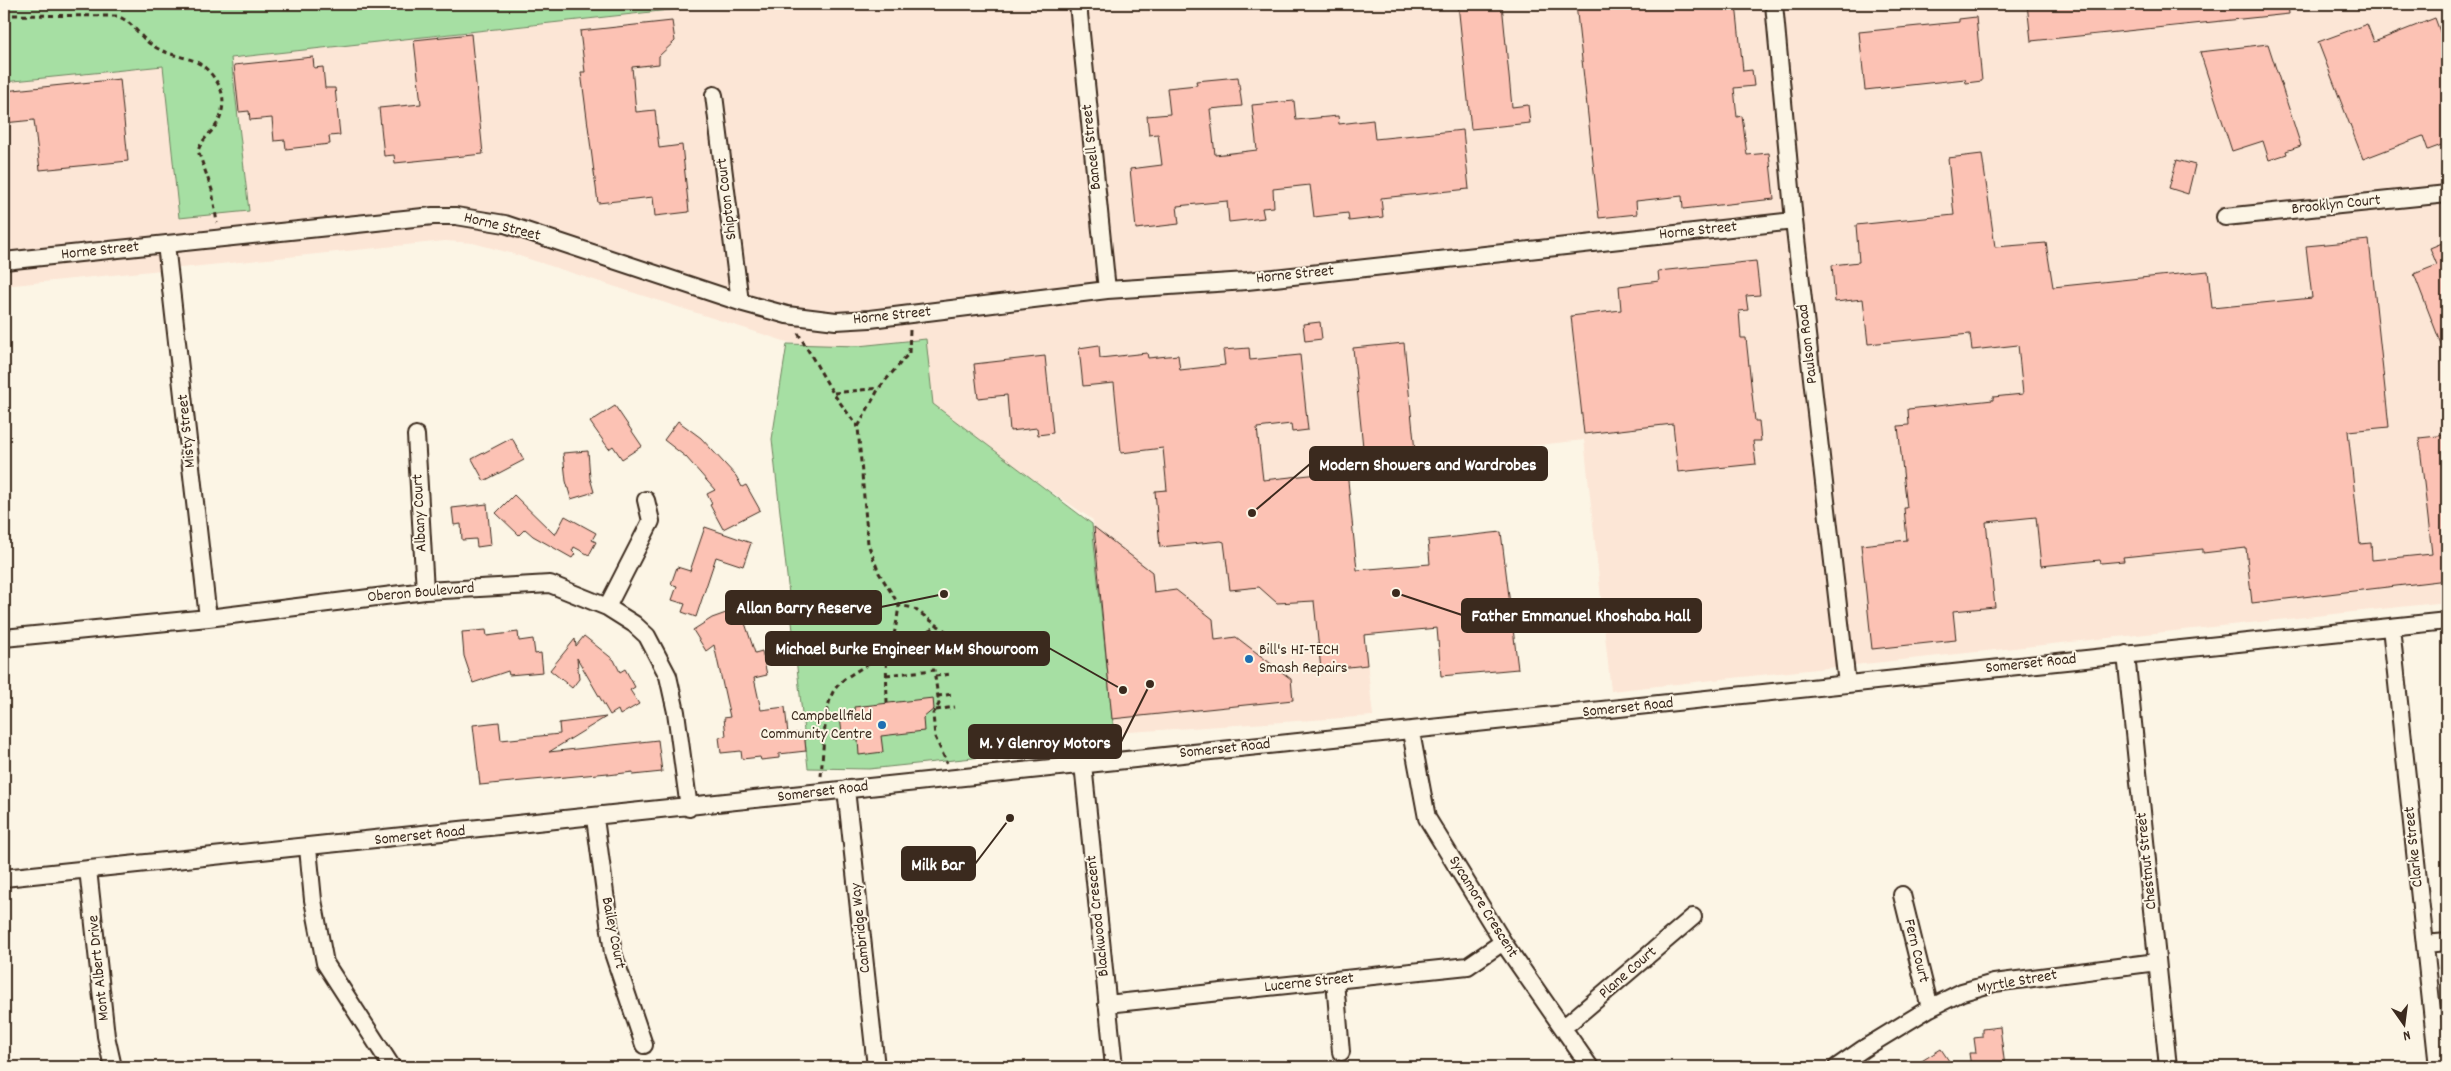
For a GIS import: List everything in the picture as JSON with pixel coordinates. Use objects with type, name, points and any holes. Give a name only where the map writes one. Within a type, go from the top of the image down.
[{"type":"street","name":"Bancell Street","points":[[1078,4],[1107,290]]},
{"type":"street","name":"Paulson Road","points":[[1774,4],[1794,221],[1847,684]]},
{"type":"street","name":"Shipton Court","points":[[714,95],[740,302]]},
{"type":"street","name":"Brooklyn Court","points":[[2225,217],[2447,194]]},
{"type":"street","name":"Horne Street","points":[[4,261],[433,216],[479,219],[505,224],[740,302],[787,315],[836,321],[911,314],[1107,290],[1247,280],[1794,221]]},
{"type":"street","name":"Misty Street","points":[[166,244],[208,618]]},
{"type":"street","name":"Albany Court","points":[[416,436],[425,591]]},
{"type":"street","points":[[607,607],[650,521],[646,500]]},
{"type":"street","name":"Oberon Boulevard","points":[[4,638],[208,618],[425,591],[550,584],[607,607],[634,624],[647,636],[668,676],[676,712],[688,808]]},
{"type":"street","name":"Somerset Road","points":[[4,878],[595,818],[949,778],[1411,732],[2447,621]]},
{"type":"street","name":"Clarke Street","points":[[2391,627],[2438,1067]]},
{"type":"street","name":"Chestnut Street","points":[[2126,654],[2168,1067]]},
{"type":"street","name":"Sycamore Crescent","points":[[1411,732],[1427,818],[1503,942],[1590,1067]]},
{"type":"street","name":"Blackwood Crescent","points":[[1083,764],[1114,1067]]},
{"type":"street","name":"Cambridge Way","points":[[846,789],[876,1067]]},
{"type":"street","name":"Bailey Court","points":[[595,818],[613,953],[644,1045]]},
{"type":"street","points":[[308,848],[313,900],[325,963],[392,1067]]},
{"type":"street","name":"Mont Albert Drive","points":[[88,869],[106,1036],[113,1067]]},
{"type":"street","name":"Fern Court","points":[[1902,895],[1930,1008]]},
{"type":"street","name":"Plane Court","points":[[1563,1028],[1693,917]]},
{"type":"street","name":"Lucerne Street","points":[[1107,1004],[1468,966],[1503,942]]},
{"type":"street","points":[[2425,944],[2447,942]]},
{"type":"street","name":"Myrtle Street","points":[[1837,1067],[1863,1048],[1930,1008],[1962,992],[1994,983],[2157,962]]},
{"type":"street","points":[[1335,981],[1341,1052]]},
{"type":"path","points":[[4,14],[116,16],[126,20],[155,47],[190,58],[209,69],[220,88],[223,101],[218,122],[203,140],[198,151],[212,190],[219,238]]},
{"type":"path","points":[[858,427],[878,388],[909,353],[911,314]]},
{"type":"path","points":[[787,315],[833,393],[858,427],[868,544],[880,573],[899,605],[894,630],[886,652],[887,703]]},
{"type":"path","points":[[833,393],[878,388]]},
{"type":"path","points":[[899,605],[913,608],[954,637],[959,661]]},
{"type":"path","points":[[820,792],[826,720],[833,692],[849,677],[886,652],[938,626]]},
{"type":"path","points":[[886,675],[934,670],[939,704],[933,714],[936,736],[948,763],[949,778]]},
{"type":"path","points":[[935,676],[952,674]]},
{"type":"path","points":[[937,696],[954,694]]},
{"type":"path","points":[[935,710],[955,707]]},
{"type":"shaded area","points":[[724,4],[2447,4],[2447,602],[1611,691],[1584,440],[1346,466],[1373,716],[1114,733],[1093,520],[926,406],[925,339],[844,348],[819,347],[787,342],[510,253],[473,243],[445,241],[4,286],[4,82],[163,66],[179,217],[249,210],[231,58]]},
{"type":"green space","points":[[4,4],[724,4],[231,58],[249,211],[179,218],[163,66],[4,82]]},
{"type":"green space","points":[[926,339],[933,404],[1092,524],[1115,743],[869,769],[808,768],[772,439],[787,344],[858,346]]},
{"type":"building","points":[[1458,4],[1502,4],[1512,107],[1528,105],[1530,123],[1471,129]]},
{"type":"building","points":[[1576,4],[1736,4],[1743,71],[1752,70],[1754,86],[1734,88],[1737,117],[1742,116],[1747,155],[1769,153],[1774,199],[1683,209],[1682,196],[1636,201],[1637,214],[1599,218]]},
{"type":"building","points":[[2027,4],[2288,4],[2289,14],[2031,41]]},
{"type":"building","points":[[1976,17],[1982,81],[1966,83],[1965,79],[1865,90],[1859,32],[1959,22],[1959,19]]},
{"type":"building","points":[[2435,18],[2447,51],[2447,143],[2428,150],[2423,136],[2363,159],[2318,42],[2367,24],[2374,42]]},
{"type":"building","points":[[672,21],[675,41],[659,56],[659,64],[632,67],[636,112],[655,110],[659,148],[682,145],[689,212],[655,216],[653,197],[598,203],[581,72],[585,72],[580,31]]},
{"type":"building","points":[[471,34],[483,154],[395,163],[394,155],[384,156],[379,108],[421,104],[414,40]]},
{"type":"building","points":[[2268,44],[2301,146],[2286,151],[2287,154],[2269,160],[2263,141],[2232,151],[2200,52]]},
{"type":"building","points":[[313,57],[314,68],[323,67],[325,88],[335,88],[340,135],[329,136],[330,144],[286,149],[285,140],[274,141],[272,118],[250,120],[249,111],[239,112],[234,65]]},
{"type":"building","points":[[1238,77],[1242,106],[1210,109],[1215,155],[1257,150],[1252,105],[1294,101],[1296,120],[1338,116],[1339,124],[1373,120],[1375,139],[1463,130],[1469,189],[1381,198],[1383,217],[1349,221],[1348,213],[1314,217],[1310,185],[1273,189],[1274,207],[1262,208],[1264,218],[1229,222],[1227,201],[1177,206],[1179,224],[1136,229],[1130,169],[1162,165],[1158,134],[1149,135],[1147,116],[1170,114],[1167,88],[1197,85],[1196,81]]},
{"type":"building","points":[[120,79],[128,161],[40,170],[34,120],[4,123],[4,91]]},
{"type":"building","points":[[1982,154],[1995,247],[2046,243],[2053,287],[2208,271],[2212,308],[2312,298],[2306,246],[2369,240],[2389,427],[2348,431],[2360,544],[2371,543],[2372,560],[2432,554],[2419,438],[2447,435],[2447,580],[2252,603],[2246,548],[2203,553],[2203,549],[2123,557],[2124,561],[2101,563],[2100,560],[2041,566],[2036,517],[1986,522],[1995,607],[1953,611],[1956,640],[1872,649],[1861,545],[1907,540],[1904,508],[1907,508],[1898,426],[1909,425],[1908,409],[1993,400],[1993,397],[2023,394],[2018,345],[1972,350],[1970,334],[1868,344],[1863,299],[1835,302],[1832,265],[1859,262],[1856,225],[1954,215],[1948,158]]},
{"type":"building","points":[[2177,160],[2195,165],[2188,194],[2169,188]]},
{"type":"building","points":[[2447,241],[2446,357],[2414,274],[2437,265],[2430,248]]},
{"type":"building","points":[[1756,261],[1760,295],[1746,296],[1748,310],[1739,311],[1741,338],[1746,338],[1755,421],[1759,421],[1761,441],[1753,441],[1756,464],[1678,472],[1673,424],[1584,434],[1571,316],[1621,310],[1619,286],[1659,281],[1658,271]]},
{"type":"building","points":[[1320,322],[1322,339],[1305,341],[1303,324]]},
{"type":"building","points":[[1404,343],[1415,451],[1364,457],[1353,348]]},
{"type":"building","points":[[1099,345],[1100,358],[1147,353],[1148,358],[1178,355],[1180,370],[1225,365],[1223,350],[1249,348],[1250,360],[1300,355],[1308,430],[1292,432],[1291,424],[1257,428],[1263,480],[1347,471],[1357,570],[1430,564],[1428,540],[1501,532],[1518,669],[1441,676],[1437,628],[1364,635],[1367,665],[1321,670],[1314,601],[1277,603],[1259,587],[1230,590],[1224,542],[1160,547],[1155,491],[1167,490],[1163,448],[1121,453],[1114,383],[1083,386],[1079,348]]},
{"type":"building","points":[[1045,356],[1053,433],[1038,435],[1037,428],[1010,431],[1007,395],[978,398],[974,364]]},
{"type":"building","points":[[615,406],[642,446],[622,459],[613,446],[609,449],[590,422]]},
{"type":"building","points":[[678,421],[701,438],[736,476],[742,487],[746,485],[760,510],[723,529],[710,505],[712,504],[707,494],[715,490],[686,457],[664,440]]},
{"type":"building","points":[[512,438],[524,460],[484,481],[472,459]]},
{"type":"building","points":[[588,451],[590,478],[594,492],[571,499],[566,481],[563,453]]},
{"type":"building","points":[[514,495],[555,535],[565,516],[596,533],[592,540],[596,542],[589,555],[574,547],[572,551],[575,554],[572,558],[533,536],[525,529],[519,535],[496,513]]},
{"type":"building","points":[[487,504],[491,545],[477,547],[476,539],[462,540],[461,524],[454,525],[452,508]]},
{"type":"building","points":[[705,527],[751,543],[743,566],[716,557],[696,617],[682,612],[685,604],[672,600],[677,586],[671,584],[677,567],[690,571]]},
{"type":"building","points":[[1094,527],[1152,572],[1154,593],[1176,590],[1213,619],[1215,640],[1236,637],[1291,679],[1293,700],[1112,719]]},
{"type":"building","points":[[740,608],[755,653],[762,651],[767,675],[754,678],[761,710],[785,707],[788,734],[804,732],[806,751],[779,754],[779,758],[761,760],[760,757],[742,759],[741,751],[721,753],[719,737],[726,736],[724,718],[730,717],[714,645],[706,651],[693,630],[712,618]]},
{"type":"building","points":[[486,630],[487,636],[518,632],[519,641],[533,639],[535,654],[541,653],[543,672],[509,675],[508,671],[473,683],[464,656],[462,632]]},
{"type":"building","points":[[584,636],[614,660],[620,672],[625,669],[635,687],[630,690],[639,704],[620,715],[618,710],[610,715],[577,658],[579,679],[572,688],[550,670],[575,639],[576,646]]},
{"type":"building","name":"Campbellfield Community Centre","points":[[933,698],[934,709],[923,718],[924,731],[881,736],[883,752],[859,755],[858,739],[853,739],[852,733],[842,734],[840,716],[855,714],[854,707]]},
{"type":"building","points":[[606,717],[549,752],[658,740],[662,772],[633,775],[633,772],[608,775],[608,773],[480,785],[473,725],[499,722],[501,740],[560,734],[559,723]]},
{"type":"building","points":[[2000,1027],[2005,1067],[1971,1067],[1969,1053],[1976,1053],[1974,1038],[1982,1037],[1982,1029]]},
{"type":"building","points":[[1941,1049],[1953,1067],[1912,1067]]},
{"type":"place","name":"Modern Showers and Wardrobes","points":[[1252,513]]},
{"type":"place","name":"Father Emmanuel Khoshaba Hall","points":[[1396,593]]},
{"type":"place","name":"Allan Barry Reserve","points":[[944,594]]},
{"type":"place","name":"Bill's HI-TECH Smash Repairs","points":[[1249,659]]},
{"type":"place","name":"M. Y Glenroy Motors","points":[[1150,684]]},
{"type":"place","name":"Michael Burke Engineer M&M Showroom","points":[[1123,690]]},
{"type":"place","name":"Campbellfield Community Centre","points":[[882,725]]},
{"type":"place","name":"Milk Bar","points":[[1010,818]]}]
